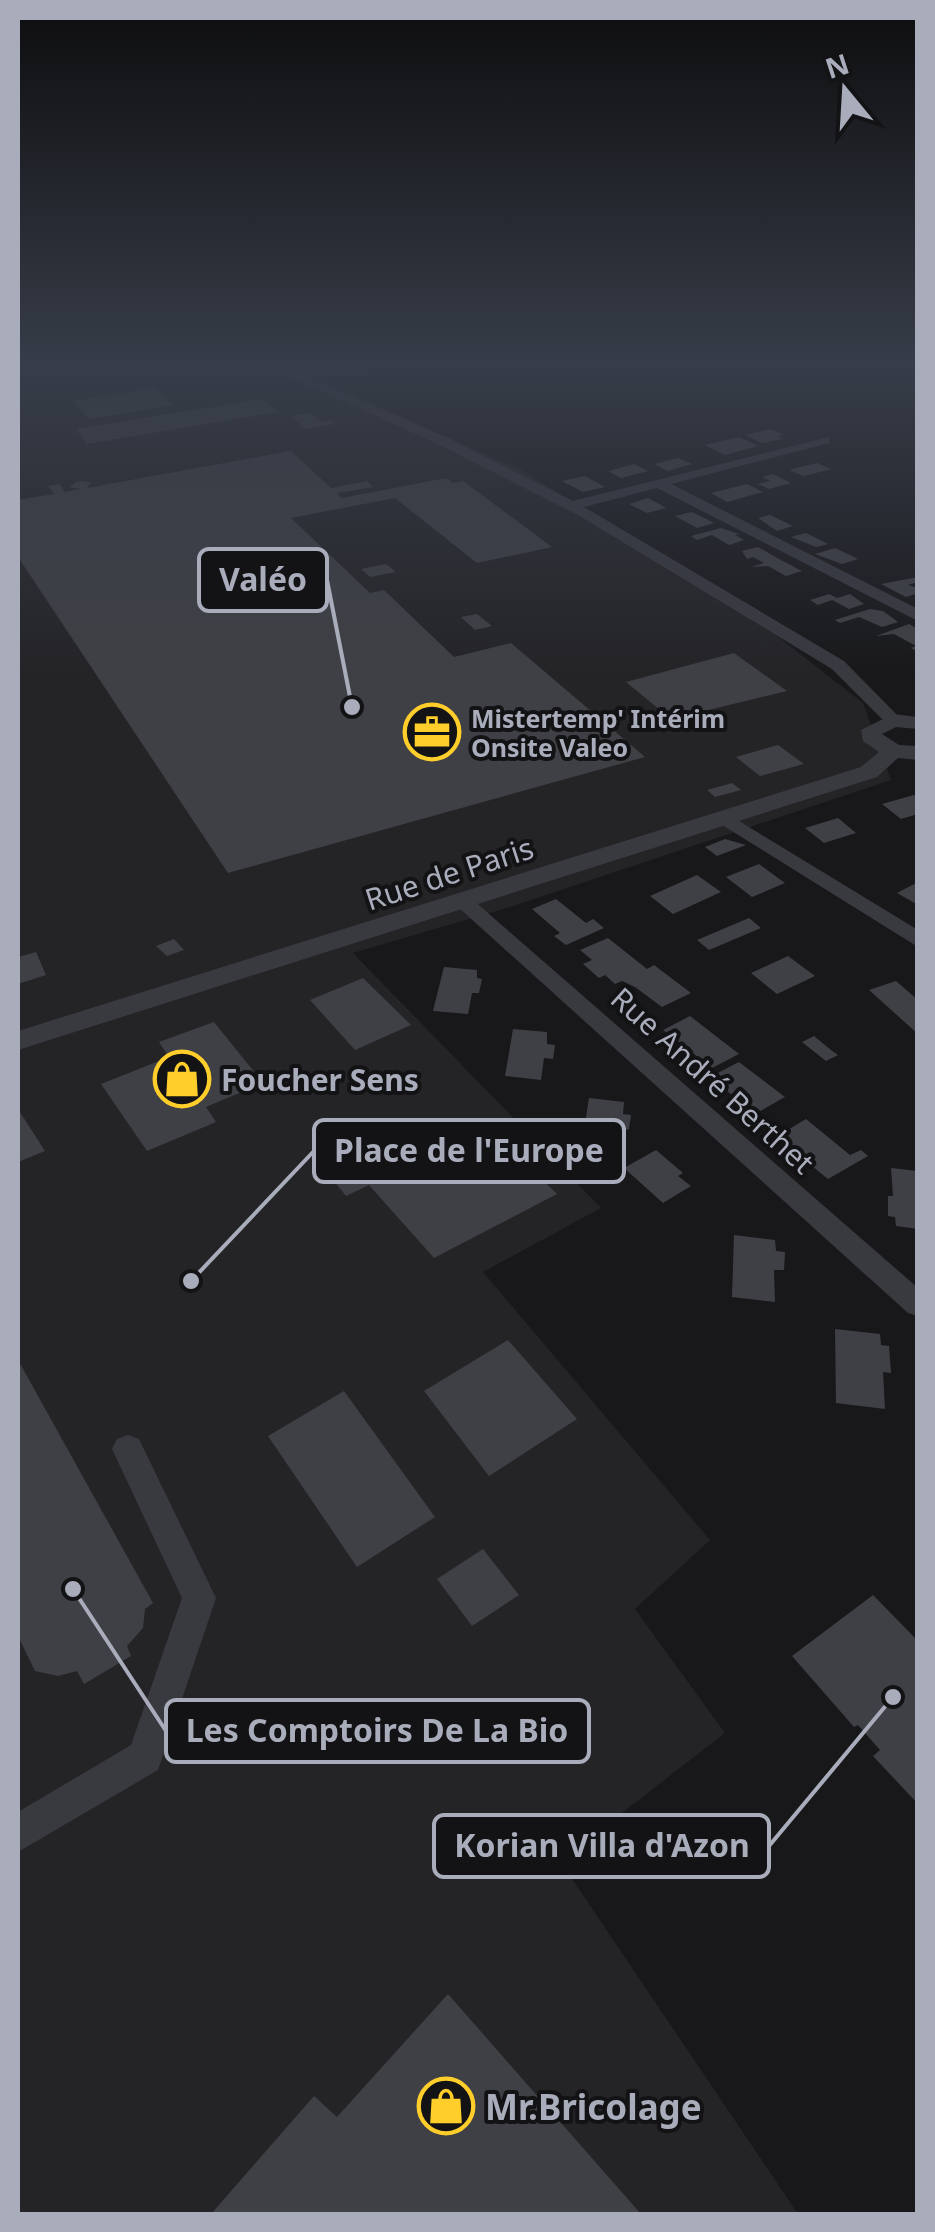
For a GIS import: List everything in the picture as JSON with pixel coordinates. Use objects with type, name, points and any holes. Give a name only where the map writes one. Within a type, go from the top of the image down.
[{"type":"street","points":[[498,468],[571,506],[838,665],[893,720]]},
{"type":"street","points":[[571,506],[716,468]]},
{"type":"street","points":[[659,483],[918,616]]},
{"type":"street","points":[[910,755],[871,736],[876,726],[893,720],[918,723]]},
{"type":"street","name":"Rue de Paris","points":[[18,1041],[465,903],[910,755]]},
{"type":"street","points":[[726,819],[918,940]]},
{"type":"street","name":"Rue André Berthet","points":[[465,903],[918,1305]]},
{"type":"street","points":[[18,1833],[146,1757],[199,1598],[128,1449]]},
{"type":"shaded area","points":[[18,468],[517,468],[777,636],[863,703],[891,780],[513,906],[353,953],[601,1208],[483,1272],[710,1540],[635,1609],[725,1733],[560,1861],[798,2214],[18,2214]]},
{"type":"building","points":[[196,468],[310,468],[331,488],[367,481],[373,487],[337,493],[342,498],[446,478],[453,483],[463,481],[552,547],[477,563],[395,498],[291,518],[370,593],[384,590],[454,657],[511,643],[645,757],[228,873],[18,557],[18,500],[54,494],[48,486],[59,484],[65,492],[81,489],[69,487],[78,481],[91,482],[87,488]]},
{"type":"building","points":[[642,468],[648,471],[621,478],[608,471]]},
{"type":"building","points":[[796,468],[831,469],[804,476],[789,470]]},
{"type":"building","points":[[773,474],[791,483],[769,489],[758,484],[770,481],[762,477]]},
{"type":"building","points":[[585,476],[605,487],[583,492],[562,481]]},
{"type":"building","points":[[747,484],[763,492],[727,502],[711,493]]},
{"type":"building","points":[[648,498],[666,508],[647,513],[629,504]]},
{"type":"building","points":[[692,512],[714,523],[697,528],[675,516]]},
{"type":"building","points":[[770,515],[793,526],[777,531],[758,518]]},
{"type":"building","points":[[721,528],[739,534],[735,535],[744,540],[729,545],[712,535],[697,540],[691,536]]},
{"type":"building","points":[[806,533],[828,544],[816,547],[791,537]]},
{"type":"building","points":[[758,547],[802,571],[786,576],[768,566],[751,567],[764,563],[753,557],[747,559],[742,551]]},
{"type":"building","points":[[835,548],[858,559],[842,564],[815,554]]},
{"type":"building","points":[[386,564],[396,572],[370,577],[361,569]]},
{"type":"building","points":[[918,577],[918,582],[908,585],[918,588],[918,593],[906,597],[881,584]]},
{"type":"building","points":[[829,594],[837,598],[850,594],[864,604],[849,609],[832,600],[818,605],[810,600]]},
{"type":"building","points":[[870,609],[883,611],[898,622],[882,627],[859,617],[840,623],[835,620]]},
{"type":"building","points":[[477,614],[492,626],[475,630],[461,617]]},
{"type":"building","points":[[909,624],[918,629],[918,652],[911,648],[916,646],[894,634],[876,636]]},
{"type":"building","points":[[734,653],[787,691],[671,719],[626,682]]},
{"type":"building","points":[[778,745],[804,764],[760,776],[736,757]]},
{"type":"building","points":[[732,783],[741,790],[715,797],[707,790]]},
{"type":"building","points":[[918,797],[918,814],[901,819],[882,804]]},
{"type":"building","points":[[838,818],[856,833],[824,843],[805,828]]},
{"type":"building","points":[[725,839],[746,845],[717,856],[705,847]]},
{"type":"building","points":[[759,864],[785,883],[752,897],[726,877]]},
{"type":"building","points":[[697,875],[721,892],[673,914],[650,896]]},
{"type":"building","points":[[918,882],[918,905],[897,893]]},
{"type":"building","points":[[556,899],[586,923],[593,919],[604,928],[566,945],[554,936],[560,933],[532,909]]},
{"type":"building","points":[[749,918],[761,928],[709,950],[697,940]]},
{"type":"building","points":[[608,938],[647,969],[654,965],[691,993],[662,1007],[622,981],[615,984],[605,975],[599,978],[583,964],[592,960],[580,950]]},
{"type":"building","points":[[174,939],[184,950],[167,956],[156,946]]},
{"type":"building","points":[[36,952],[46,975],[18,984],[18,957]]},
{"type":"building","points":[[788,956],[815,976],[777,994],[751,973]]},
{"type":"building","points":[[444,967],[477,970],[477,978],[482,979],[479,993],[472,993],[468,1014],[433,1011]]},
{"type":"building","points":[[363,978],[411,1025],[355,1050],[310,1000]]},
{"type":"building","points":[[896,981],[918,1000],[918,1034],[869,990]]},
{"type":"building","points":[[690,1016],[739,1054],[712,1068],[663,1030]]},
{"type":"building","points":[[214,1022],[263,1083],[206,1107],[216,1122],[147,1151],[101,1084],[169,1057],[159,1042]]},
{"type":"building","points":[[513,1029],[547,1032],[547,1044],[555,1045],[553,1059],[544,1058],[541,1080],[505,1076]]},
{"type":"building","points":[[814,1036],[838,1055],[826,1061],[802,1042]]},
{"type":"building","points":[[739,1062],[785,1097],[755,1114],[710,1077]]},
{"type":"building","points":[[589,1098],[624,1102],[623,1114],[631,1115],[629,1129],[621,1131],[617,1153],[581,1149]]},
{"type":"building","points":[[18,1109],[45,1151],[18,1162]]},
{"type":"building","points":[[806,1119],[850,1155],[861,1150],[868,1156],[828,1179],[776,1137]]},
{"type":"building","points":[[384,1120],[419,1159],[486,1124],[557,1194],[434,1258],[369,1185],[346,1196],[313,1155]]},
{"type":"building","points":[[656,1150],[683,1173],[678,1176],[691,1186],[663,1203],[624,1168]]},
{"type":"building","points":[[891,1168],[918,1171],[918,1229],[896,1226],[895,1217],[888,1216],[888,1196],[893,1196]]},
{"type":"building","points":[[734,1235],[775,1240],[776,1251],[785,1252],[784,1270],[774,1270],[775,1302],[732,1297]]},
{"type":"building","points":[[835,1329],[880,1334],[881,1345],[889,1346],[891,1373],[883,1372],[885,1409],[836,1403]]},
{"type":"building","points":[[508,1340],[577,1419],[489,1476],[424,1391]]},
{"type":"building","points":[[18,1360],[153,1603],[145,1609],[143,1628],[127,1646],[131,1656],[84,1684],[77,1671],[58,1676],[35,1671],[18,1636]]},
{"type":"building","points":[[344,1391],[435,1517],[357,1567],[268,1436]]},
{"type":"building","points":[[483,1549],[519,1595],[472,1626],[437,1579]]},
{"type":"building","points":[[873,1595],[918,1641],[918,1804],[873,1756],[880,1750],[858,1725],[854,1727],[792,1656]]},
{"type":"building","name":"Mr.Bricolage","points":[[448,1994],[641,2214],[211,2214],[314,2096],[337,2117]]},
{"type":"place","name":"Valéo","points":[[352,707]]},
{"type":"place","name":"Mistertemp' Intérim Onsite Valeo","points":[[432,732]]},
{"type":"place","name":"Foucher Sens","points":[[182,1079]]},
{"type":"place","name":"Place de l'Europe","points":[[191,1281]]},
{"type":"place","name":"Les Comptoirs De La Bio","points":[[73,1589]]},
{"type":"place","name":"Korian Villa d'Azon","points":[[893,1697]]},
{"type":"place","name":"Mr.Bricolage","points":[[446,2106]]}]
